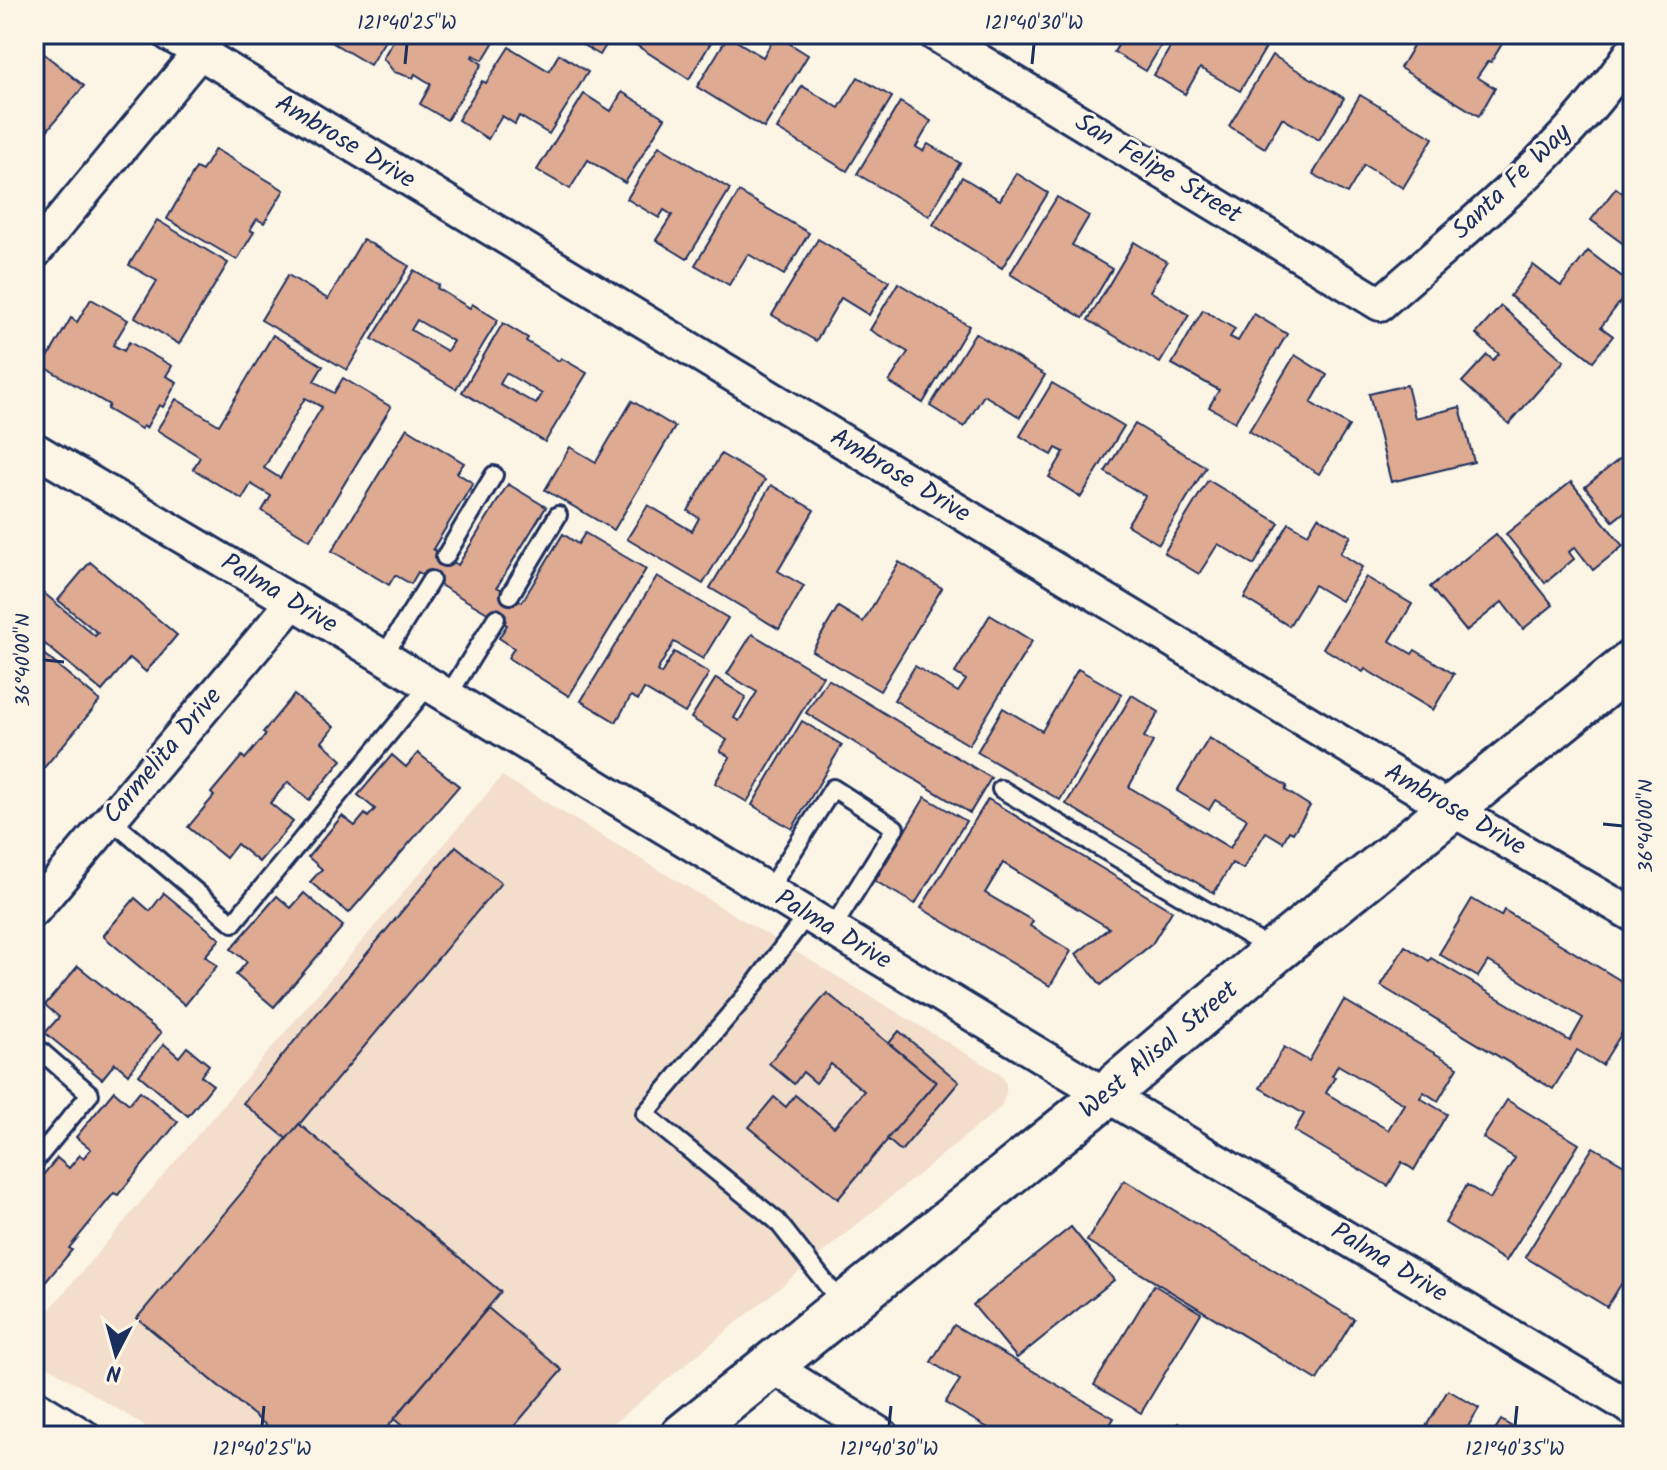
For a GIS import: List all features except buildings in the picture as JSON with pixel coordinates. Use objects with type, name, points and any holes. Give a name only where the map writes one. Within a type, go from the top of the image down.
[{"type":"main road","name":"West Alisal Street","points":[[683,1436],[1107,1094],[1275,951],[1633,662]]},
{"type":"street","name":"Ambrose Drive","points":[[169,34],[205,44],[1453,810],[1633,915]]},
{"type":"street","name":"San Felipe Street","points":[[935,34],[1380,304]]},
{"type":"street","points":[[34,253],[205,44]]},
{"type":"street","name":"Santa Fe Way","points":[[1380,304],[1532,169],[1628,69]]},
{"type":"street","name":"Palma Drive","points":[[34,449],[1633,1409]]},
{"type":"street","name":"Carmelita Drive","points":[[34,910],[293,602]]},
{"type":"street","points":[[770,1365],[883,1436]]},
{"type":"street","points":[[34,1406],[83,1436]]},
{"type":"lane","points":[[445,557],[494,475]]},
{"type":"lane","points":[[510,595],[558,515]]},
{"type":"lane","points":[[383,657],[431,580]]},
{"type":"lane","points":[[110,819],[233,923],[438,691],[496,618]]},
{"type":"lane","points":[[768,891],[833,788],[895,828],[820,922],[748,993],[645,1114],[777,1221],[843,1306]]},
{"type":"lane","points":[[1001,789],[1275,951]]},
{"type":"lane","points":[[34,1045],[90,1094],[34,1162]]},
{"type":"shaded area","points":[[502,776],[997,1072],[1006,1085],[1001,1107],[598,1436],[161,1436],[34,1358],[34,1328]]}]
